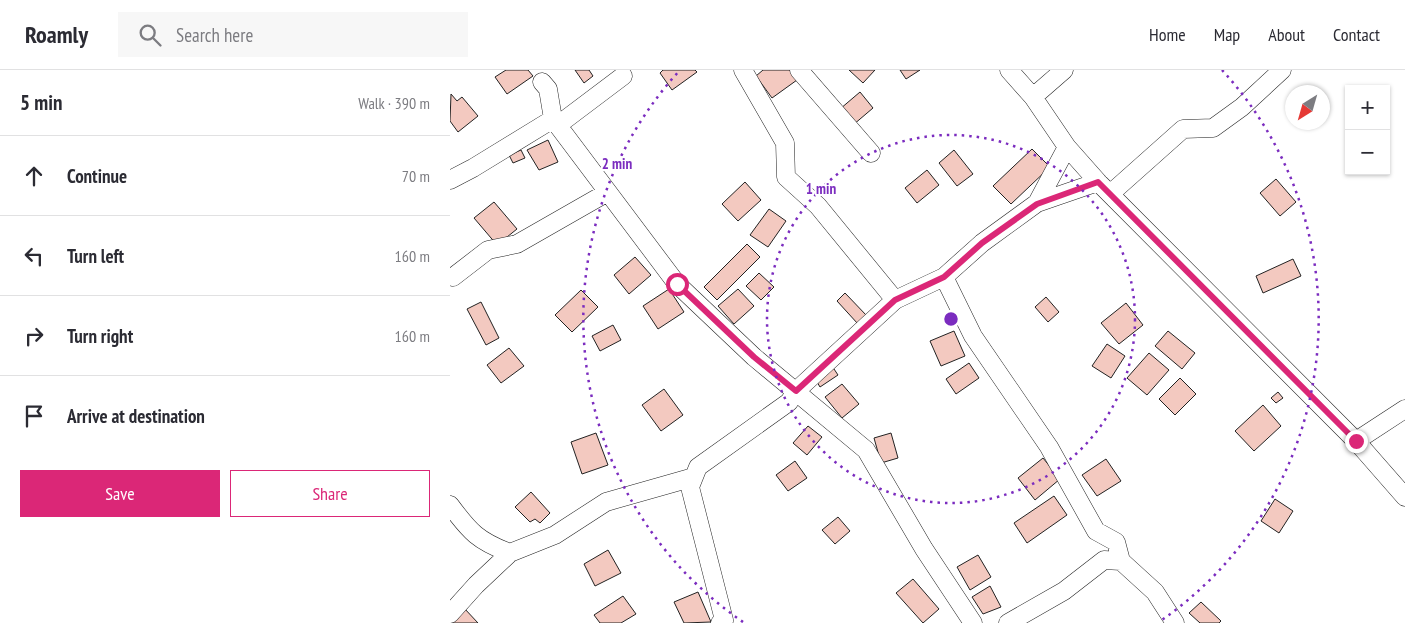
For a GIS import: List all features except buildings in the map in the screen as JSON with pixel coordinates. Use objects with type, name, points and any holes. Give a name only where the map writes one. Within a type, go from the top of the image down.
[{"type":"street","points":[[743,70],[785,143],[786,177],[818,206],[895,300]]},
{"type":"street","points":[[799,70],[871,153]]},
{"type":"street","points":[[1009,70],[1033,96],[1067,147],[1104,188],[1356,441],[1405,498]]},
{"type":"street","points":[[1033,96],[1064,70]]},
{"type":"street","points":[[721,623],[724,620],[690,487],[698,467],[789,402],[796,391],[895,300],[944,277],[982,243],[1037,204],[1104,188],[1183,129],[1212,128],[1242,107],[1282,70]]},
{"type":"street","points":[[450,180],[555,122],[624,76]]},
{"type":"street","points":[[542,82],[548,89],[555,122],[677,284],[754,357],[866,450],[924,550],[973,623]]},
{"type":"street","points":[[1037,204],[1067,147]]},
{"type":"street","points":[[452,277],[488,250],[517,244],[608,192]]},
{"type":"street","points":[[944,277],[973,336],[1049,447],[1096,531],[1116,542],[1112,561],[1008,623]]},
{"type":"street","points":[[1356,441],[1405,410]]},
{"type":"street","points":[[450,614],[476,585],[510,553],[555,535],[606,502],[694,477]]},
{"type":"street","points":[[450,505],[466,527],[485,544],[510,553]]},
{"type":"street","points":[[1112,561],[1156,592],[1175,623]]},
{"type":"route","points":[[677,284],[754,357],[796,391],[895,300],[944,277],[982,243],[1037,204],[1098,182],[1356,441]]}]
